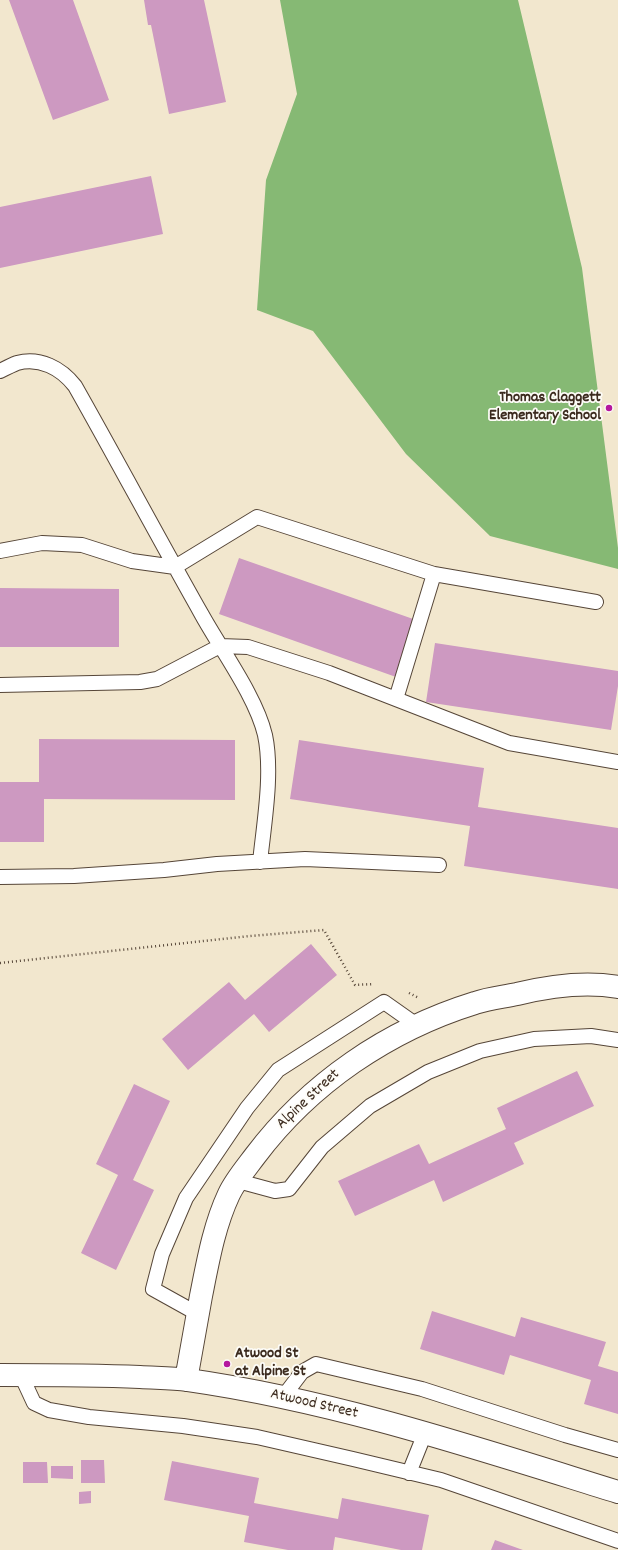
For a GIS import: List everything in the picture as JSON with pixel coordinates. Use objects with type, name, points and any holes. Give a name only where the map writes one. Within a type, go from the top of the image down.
[{"type":"street","name":"Alpine Street","points":[[186,1380],[210,1252],[229,1194],[270,1137],[316,1089],[345,1066],[382,1044],[418,1026],[476,1002],[536,989],[571,985],[607,985],[618,987]]},
{"type":"street","name":"Atwood Street","points":[[10,1375],[120,1376],[186,1380],[283,1397],[367,1417],[424,1433],[618,1492]]},
{"type":"lane","points":[[0,371],[18,363],[36,362],[48,364],[67,375],[75,386],[249,697],[262,726],[268,762],[267,796],[260,862]]},
{"type":"lane","points":[[0,551],[42,543],[82,545],[132,561],[175,567],[257,517],[434,574],[596,602]]},
{"type":"lane","points":[[396,699],[434,574]]},
{"type":"lane","points":[[0,685],[140,682],[157,679],[220,646],[248,647],[329,673],[509,743],[618,762]]},
{"type":"lane","points":[[0,877],[74,876],[164,870],[217,864],[305,859],[440,865]]},
{"type":"lane","points":[[198,1314],[153,1288],[162,1254],[186,1198],[247,1108],[278,1070],[384,1002],[418,1026]]},
{"type":"lane","points":[[238,1181],[274,1191],[289,1189],[322,1147],[370,1106],[428,1072],[480,1051],[534,1039],[591,1036],[618,1040]]},
{"type":"lane","points":[[283,1397],[302,1372],[316,1364],[422,1389],[565,1435],[618,1450]]},
{"type":"lane","points":[[10,1375],[34,1403],[49,1410],[89,1417],[183,1426],[257,1437],[441,1480],[618,1541]]},
{"type":"lane","points":[[409,1473],[424,1433]]},
{"type":"path","points":[[0,963],[250,936],[324,930],[355,984],[381,983]]},
{"type":"path","points":[[409,993],[423,1000]]},
{"type":"green space","points":[[280,0],[518,0],[582,268],[618,548],[618,569],[490,536],[406,454],[313,331],[257,310],[266,180],[297,94]]},
{"type":"building","points":[[9,0],[73,0],[109,100],[53,120]]},
{"type":"building","points":[[144,0],[204,0],[226,102],[169,114],[151,25],[148,25]]},
{"type":"building","points":[[151,176],[163,234],[0,268],[0,207]]},
{"type":"building","points":[[239,558],[416,620],[396,677],[219,614]]},
{"type":"building","points":[[0,588],[119,589],[119,647],[0,647]]},
{"type":"building","points":[[435,643],[618,671],[618,686],[611,730],[426,702]]},
{"type":"building","points":[[39,739],[235,740],[235,800],[44,799],[44,842],[0,842],[0,782],[39,782]]},
{"type":"building","points":[[299,740],[484,768],[478,807],[618,828],[618,889],[464,866],[470,826],[290,799]]},
{"type":"building","points":[[311,944],[337,975],[269,1032],[254,1014],[188,1070],[162,1039],[229,982],[245,1000]]},
{"type":"building","points":[[577,1071],[594,1106],[514,1143],[524,1164],[443,1202],[434,1180],[355,1216],[338,1181],[419,1144],[429,1164],[506,1129],[497,1108]]},
{"type":"building","points":[[134,1084],[170,1101],[133,1180],[154,1190],[116,1270],[81,1253],[118,1175],[96,1164]]},
{"type":"building","points":[[432,1311],[515,1337],[521,1317],[606,1342],[598,1366],[618,1372],[618,1414],[584,1404],[591,1380],[510,1355],[504,1375],[420,1349]]},
{"type":"building","points":[[81,1460],[104,1460],[105,1483],[81,1483]]},
{"type":"building","points":[[172,1461],[259,1478],[254,1503],[338,1519],[342,1498],[429,1515],[422,1550],[401,1550],[335,1537],[333,1550],[288,1550],[244,1542],[249,1516],[164,1500]]},
{"type":"building","points":[[23,1462],[47,1462],[48,1483],[23,1483]]},
{"type":"building","points":[[51,1466],[73,1466],[73,1479],[51,1478]]},
{"type":"building","points":[[91,1491],[91,1503],[79,1504],[79,1492]]},
{"type":"building","points":[[495,1540],[523,1550],[491,1550]]},
{"type":"place","name":"Thomas Claggett Elementary School","points":[[609,408]]},
{"type":"place","name":"Atwood St at Alpine St","points":[[227,1364]]}]
